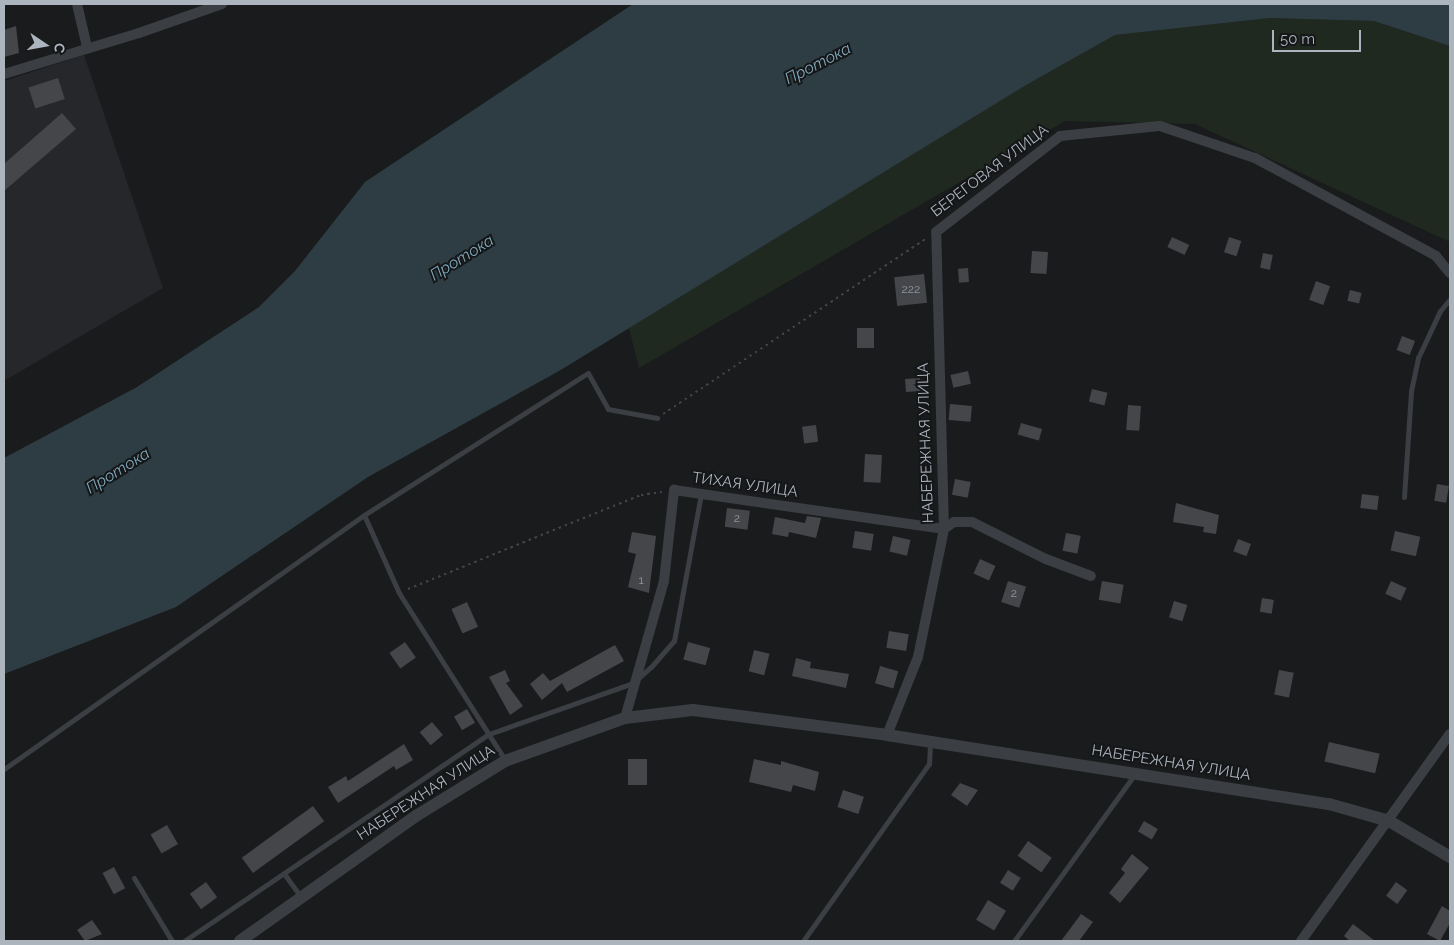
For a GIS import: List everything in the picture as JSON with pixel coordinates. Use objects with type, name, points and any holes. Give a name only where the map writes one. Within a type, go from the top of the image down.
[{"type":"street","points":[[77,4],[87,47]]},
{"type":"street","points":[[4,74],[87,47],[139,33],[222,4]]},
{"type":"street","name":"БЕРЕГОВАЯ УЛИЦА","points":[[936,232],[1060,136],[1160,126],[1255,158],[1436,256],[1450,273]]},
{"type":"street","name":"НАБЕРЕЖНАЯ УЛИЦА","points":[[888,734],[918,657],[944,529],[936,232]]},
{"type":"street","points":[[625,718],[633,683],[646,651],[664,581],[674,490]]},
{"type":"street","name":"ТИХАЯ УЛИЦА","points":[[674,490],[944,529],[954,522],[972,522],[1046,559],[1090,576]]},
{"type":"street","name":"НАБЕРЕЖНАЯ УЛИЦА","points":[[240,941],[416,816],[505,761],[625,718],[693,710],[888,734],[1329,804],[1389,821],[1450,857]]},
{"type":"street","points":[[1301,941],[1450,734]]},
{"type":"lane","points":[[1404,497],[1411,391],[1418,358],[1440,311],[1450,299]]},
{"type":"lane","points":[[4,769],[364,514],[588,373],[608,409],[657,418]]},
{"type":"lane","points":[[184,941],[285,875],[489,734],[633,683],[674,641],[701,494]]},
{"type":"lane","points":[[364,514],[399,593],[505,761]]},
{"type":"lane","points":[[803,941],[929,764],[930,741]]},
{"type":"lane","points":[[1014,941],[1134,774]]},
{"type":"lane","points":[[285,875],[301,897]]},
{"type":"lane","points":[[134,878],[172,941]]},
{"type":"path","name":"БЕРЕГОВАЯ УЛИЦА","points":[[657,418],[936,232]]},
{"type":"path","name":"ТИХАЯ УЛИЦА","points":[[399,593],[641,495],[674,490]]},
{"type":"shaded area","points":[[1270,18],[1374,21],[1450,46],[1450,242],[1195,124],[1065,121],[639,368],[629,328],[1028,84],[1115,35]]},
{"type":"shaded area","points":[[84,55],[163,288],[4,381],[4,81]]},
{"type":"water","name":"Протока","points":[[633,4],[1450,4],[1450,46],[1374,21],[1270,18],[1115,35],[1028,84],[559,371],[368,477],[176,607],[4,674],[4,458],[137,387],[259,307],[295,271],[365,182]]},
{"type":"building","points":[[16,26],[19,53],[4,57],[4,30]]},
{"type":"building","points":[[58,78],[65,99],[35,109],[29,88]]},
{"type":"building","points":[[62,113],[76,129],[4,191],[4,164]]},
{"type":"building","points":[[1172,237],[1189,245],[1185,255],[1167,247]]},
{"type":"building","points":[[1229,237],[1241,241],[1236,256],[1224,252]]},
{"type":"building","points":[[1032,251],[1048,252],[1046,274],[1030,273]]},
{"type":"building","points":[[1263,253],[1273,255],[1270,270],[1260,268]]},
{"type":"building","points":[[968,268],[969,282],[959,283],[958,269]]},
{"type":"building","points":[[924,274],[927,303],[897,306],[894,277]]},
{"type":"building","points":[[1316,281],[1330,286],[1323,305],[1309,300]]},
{"type":"building","points":[[1350,290],[1362,293],[1359,304],[1347,301]]},
{"type":"building","points":[[857,328],[874,328],[874,348],[857,348]]},
{"type":"building","points":[[1402,336],[1415,341],[1410,355],[1397,350]]},
{"type":"building","points":[[968,371],[971,384],[953,388],[950,375]]},
{"type":"building","points":[[920,378],[921,391],[906,392],[905,379]]},
{"type":"building","points":[[1092,389],[1108,393],[1104,405],[1089,402]]},
{"type":"building","points":[[950,404],[972,406],[971,422],[949,420]]},
{"type":"building","points":[[1128,405],[1141,406],[1139,431],[1126,430]]},
{"type":"building","points":[[1021,423],[1042,429],[1039,441],[1018,435]]},
{"type":"building","points":[[816,425],[818,442],[804,444],[802,427]]},
{"type":"building","points":[[865,454],[882,455],[881,483],[864,482]]},
{"type":"building","points":[[955,479],[971,482],[968,498],[952,495]]},
{"type":"building","points":[[1437,484],[1449,486],[1446,503],[1434,501]]},
{"type":"building","points":[[1362,494],[1379,496],[1377,510],[1360,508]]},
{"type":"building","points":[[1176,503],[1219,515],[1216,534],[1203,532],[1204,527],[1173,522]]},
{"type":"building","points":[[727,508],[750,511],[748,530],[725,527]]},
{"type":"building","points":[[807,516],[821,518],[816,538],[789,532],[788,537],[772,534],[775,517],[805,523]]},
{"type":"building","points":[[855,531],[874,534],[871,551],[852,548]]},
{"type":"building","points":[[1395,531],[1420,537],[1416,556],[1391,550]]},
{"type":"building","points":[[632,532],[656,536],[649,593],[628,587],[636,554],[628,552]]},
{"type":"building","points":[[1066,533],[1081,536],[1077,554],[1063,551]]},
{"type":"building","points":[[893,536],[911,540],[907,556],[889,552]]},
{"type":"building","points":[[1238,539],[1251,544],[1246,556],[1233,551]]},
{"type":"building","points":[[980,559],[996,566],[989,581],[973,574]]},
{"type":"building","points":[[1008,581],[1026,587],[1019,608],[1001,602]]},
{"type":"building","points":[[1102,581],[1124,585],[1120,604],[1099,600]]},
{"type":"building","points":[[1391,581],[1407,588],[1401,601],[1385,594]]},
{"type":"building","points":[[1262,598],[1274,600],[1272,614],[1260,612]]},
{"type":"building","points":[[1174,601],[1187,605],[1182,621],[1169,617]]},
{"type":"building","points":[[467,602],[478,627],[462,634],[451,609]]},
{"type":"building","points":[[889,631],[909,634],[906,651],[886,648]]},
{"type":"building","points":[[405,642],[416,658],[400,668],[389,653]]},
{"type":"building","points":[[688,642],[710,648],[706,665],[683,659]]},
{"type":"building","points":[[615,645],[624,661],[567,692],[562,683],[542,700],[530,684],[543,673],[550,681]]},
{"type":"building","points":[[754,650],[770,654],[764,675],[749,671]]},
{"type":"building","points":[[796,658],[811,662],[810,668],[849,674],[846,688],[792,676]]},
{"type":"building","points":[[880,666],[898,671],[893,689],[875,683]]},
{"type":"building","points":[[505,670],[510,681],[506,683],[523,706],[510,715],[489,677]]},
{"type":"building","points":[[1279,670],[1294,673],[1289,697],[1274,695]]},
{"type":"building","points":[[467,709],[475,723],[462,730],[454,716]]},
{"type":"building","points":[[432,722],[443,735],[431,745],[420,732]]},
{"type":"building","points":[[1329,742],[1380,754],[1375,773],[1325,761]]},
{"type":"building","points":[[404,744],[413,760],[396,770],[394,766],[338,803],[328,787],[346,776],[348,781]]},
{"type":"building","points":[[628,759],[647,759],[647,785],[628,785]]},
{"type":"building","points":[[754,759],[781,765],[781,761],[819,772],[815,791],[793,785],[791,792],[749,782]]},
{"type":"building","points":[[960,783],[978,790],[967,806],[951,795]]},
{"type":"building","points":[[843,790],[864,797],[858,814],[837,807]]},
{"type":"building","points":[[313,806],[324,821],[253,873],[242,858]]},
{"type":"building","points":[[1144,821],[1158,829],[1152,839],[1138,831]]},
{"type":"building","points":[[167,825],[178,844],[162,854],[151,834]]},
{"type":"building","points":[[1028,841],[1052,858],[1041,872],[1018,856]]},
{"type":"building","points":[[1132,854],[1149,868],[1120,903],[1109,893],[1125,873],[1121,869]]},
{"type":"building","points":[[114,867],[125,888],[114,894],[103,873]]},
{"type":"building","points":[[1008,870],[1021,878],[1013,891],[1000,883]]},
{"type":"building","points":[[206,882],[217,897],[201,909],[190,894]]},
{"type":"building","points":[[1396,882],[1407,890],[1397,904],[1386,896]]},
{"type":"building","points":[[988,900],[1006,911],[994,931],[976,920]]},
{"type":"building","points":[[1442,906],[1450,911],[1450,923],[1440,941],[1427,934]]},
{"type":"building","points":[[1081,914],[1093,922],[1079,941],[1061,941]]},
{"type":"building","points":[[92,920],[102,934],[85,941],[77,930]]},
{"type":"building","points":[[1353,924],[1375,941],[1350,941],[1344,936]]}]
